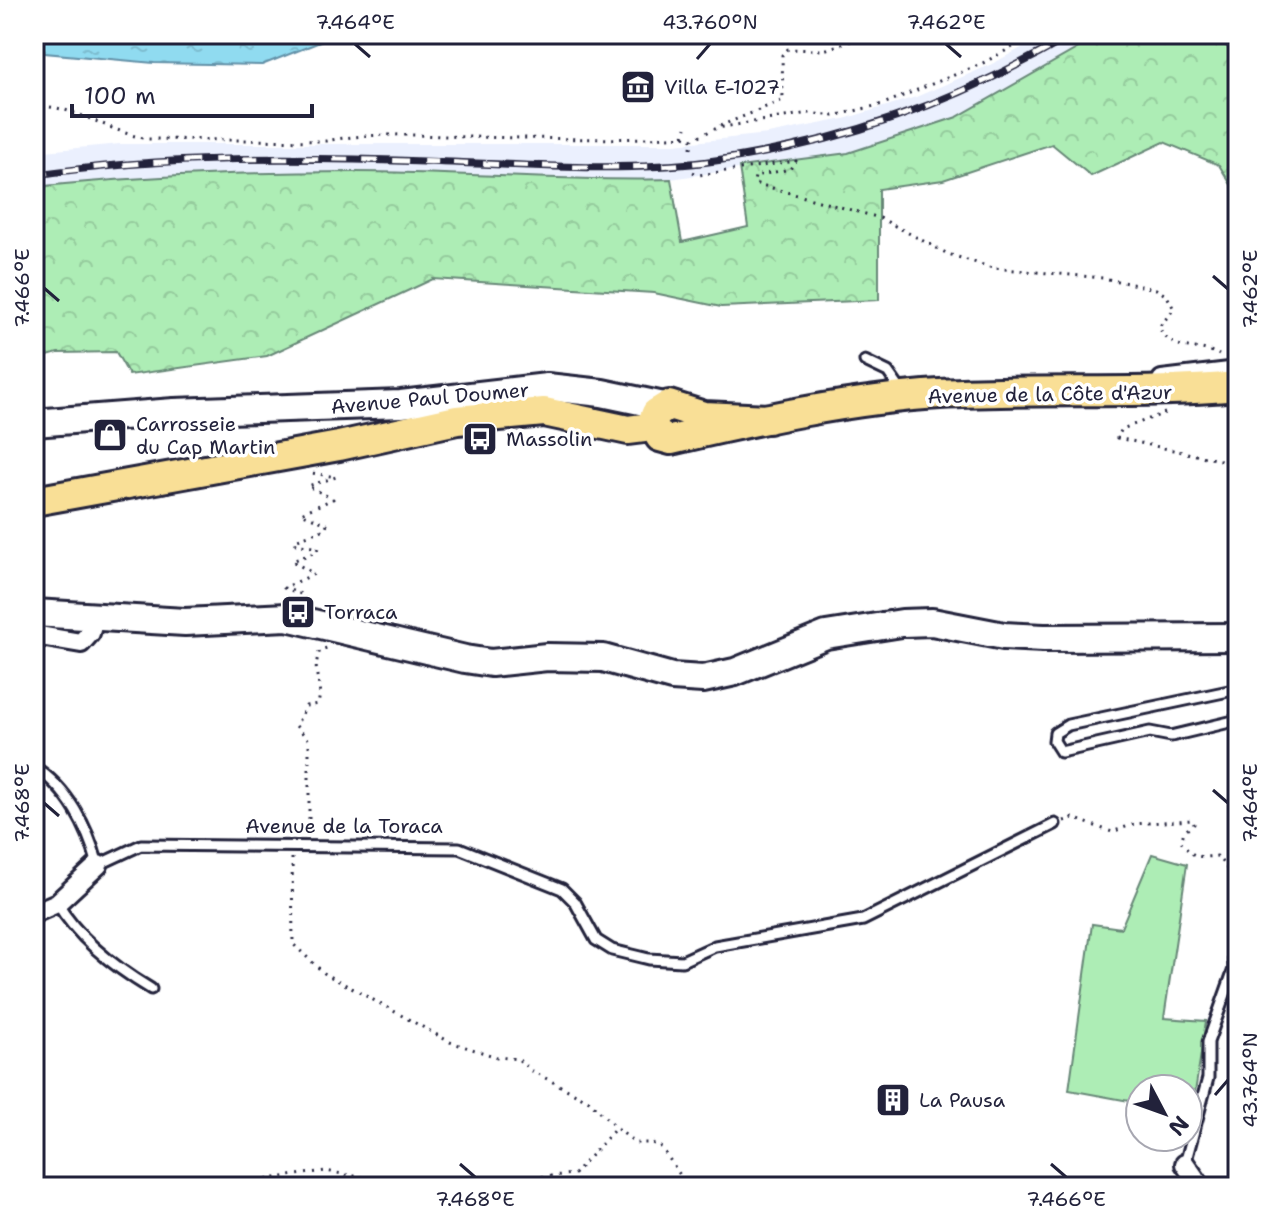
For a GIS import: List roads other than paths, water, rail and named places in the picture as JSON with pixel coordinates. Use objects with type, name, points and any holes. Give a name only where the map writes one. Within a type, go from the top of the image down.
[{"type":"main road","name":"Avenue de la Côte d'Azur","points":[[34,501],[400,434],[460,435],[517,426],[548,427],[631,442],[661,419],[768,419],[939,394],[1148,392],[1238,386]]},
{"type":"main road","name":"Avenue Paul Doumer","points":[[34,423],[174,412],[401,404],[547,387],[602,393],[661,419]]},
{"type":"main road","points":[[34,613],[94,619],[185,622],[287,617],[491,663],[547,657],[603,658],[672,677],[703,679],[735,672],[826,635],[902,623],[932,622],[1004,636],[1044,638],[1238,637]]},
{"type":"street","points":[[1148,392],[1158,381],[1170,376],[1238,371]]},
{"type":"street","points":[[34,635],[81,643],[90,633],[94,619]]},
{"type":"street","name":"Avenue de la Toraca","points":[[34,913],[57,903],[98,865]]},
{"type":"street","points":[[1185,1164],[1201,1187]]},
{"type":"lane","points":[[865,361],[895,379],[904,399]]},
{"type":"lane","points":[[1238,689],[1068,725],[1055,733],[1054,741],[1061,752],[1150,732],[1171,736],[1238,720]]},
{"type":"lane","points":[[34,767],[68,799],[88,833],[98,865]]},
{"type":"lane","name":"Avenue de la Toraca","points":[[98,865],[141,845],[459,848],[562,889],[575,902],[596,940],[612,950],[649,959],[682,961],[715,946],[863,920],[1055,824]]},
{"type":"lane","points":[[57,903],[68,921],[128,975],[151,989]]},
{"type":"lane","points":[[1185,1164],[1208,1078],[1208,1042],[1234,969],[1233,925],[1238,915]]},
{"type":"lane","points":[[34,1179],[37,1187]]},
{"type":"water","points":[[34,34],[340,34],[262,65],[154,63],[34,52]]},
{"type":"railway","points":[[34,175],[135,164],[236,159],[607,167],[705,162],[803,144],[896,117],[986,80],[1074,34]]},
{"type":"place","name":"Villa E-1027","points":[[638,87]]},
{"type":"place","name":"Carrosseie du Cap Martin","points":[[110,435]]},
{"type":"place","name":"Massolin","points":[[480,439]]},
{"type":"place","name":"Torraca","points":[[298,612]]},
{"type":"place","name":"La Pausa","points":[[893,1100]]}]
